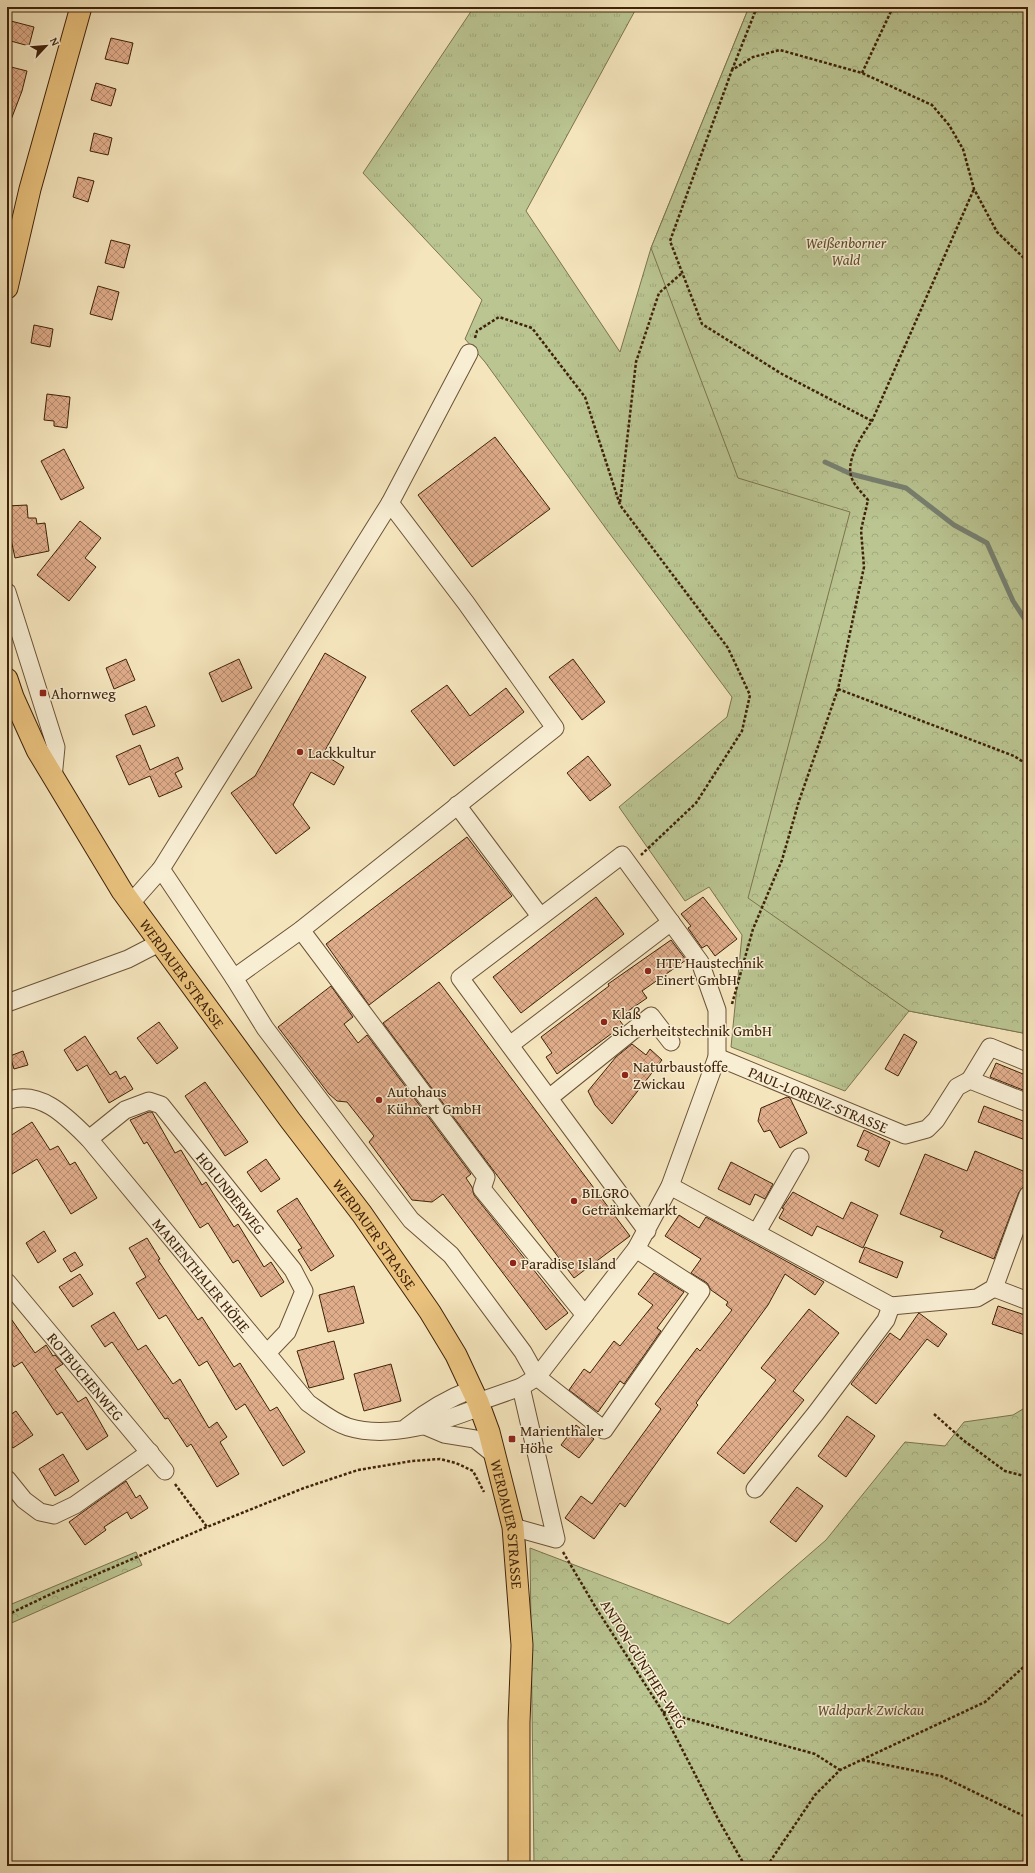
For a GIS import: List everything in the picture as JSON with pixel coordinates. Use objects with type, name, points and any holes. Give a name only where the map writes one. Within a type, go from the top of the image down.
[{"type":"main road","points":[[7,288],[30,189],[81,7]]},
{"type":"main road","name":"WERDAUER STRASSE","points":[[7,679],[13,697],[37,750],[130,904],[366,1220],[430,1312],[456,1355],[477,1400],[496,1456],[513,1527],[522,1645],[519,1722],[519,1866]]},
{"type":"street","points":[[130,904],[161,869],[390,502],[468,353]]},
{"type":"street","points":[[234,978],[301,930],[555,728],[466,603],[390,502]]},
{"type":"street","points":[[7,592],[56,746],[53,778]]},
{"type":"street","points":[[457,805],[540,916]]},
{"type":"street","points":[[477,1400],[521,1387],[537,1377],[636,1249],[647,1231],[670,1186],[717,1057],[717,1010],[700,962],[622,855],[460,978],[647,1231]]},
{"type":"street","points":[[161,869],[234,978],[265,1028],[412,1220],[451,1254],[522,1352],[537,1377],[604,1430],[701,1291],[636,1249]]},
{"type":"street","points":[[510,1045],[671,922]]},
{"type":"street","points":[[301,930],[486,1177],[482,1189],[585,1315]]},
{"type":"street","points":[[7,1004],[128,959],[159,943]]},
{"type":"street","points":[[549,1098],[650,1016],[672,1042]]},
{"type":"street","points":[[1027,1062],[990,1047],[970,1080],[1028,1103]]},
{"type":"street","name":"PAUL-LORENZ-STRASSE","points":[[717,1057],[905,1135],[927,1129],[936,1120],[957,1087],[970,1080]]},
{"type":"street","name":"MARIENTHALER HÖHE","points":[[8,1097],[30,1099],[50,1104],[72,1121],[89,1139],[308,1403],[328,1418],[348,1427],[365,1430],[386,1431],[425,1426],[441,1422],[477,1400]]},
{"type":"street","name":"HOLUNDERWEG","points":[[89,1139],[125,1110],[150,1101],[161,1105],[166,1110],[293,1270],[304,1291],[287,1332],[267,1354]]},
{"type":"street","points":[[757,1232],[800,1157]]},
{"type":"street","points":[[670,1186],[891,1306],[977,1298],[994,1288],[1028,1194]]},
{"type":"street","name":"ROTBUCHENWEG","points":[[7,1282],[165,1471]]},
{"type":"street","points":[[994,1288],[1028,1301]]},
{"type":"street","points":[[755,1489],[816,1413],[886,1320],[891,1306]]},
{"type":"street","points":[[513,1527],[556,1539],[521,1387]]},
{"type":"street","name":"MARIENTHALER HÖHE","points":[[405,1428],[423,1414],[455,1396],[477,1400]]},
{"type":"street","name":"MARIENTHALER HÖHE","points":[[425,1426],[444,1434],[474,1439],[496,1456]]},
{"type":"street","points":[[7,1479],[24,1500],[40,1512],[54,1515],[75,1505],[150,1452]]},
{"type":"path","points":[[757,7],[732,70],[670,241],[702,324],[782,374],[872,421]]},
{"type":"path","points":[[862,73],[893,7]]},
{"type":"path","points":[[732,70],[753,57],[780,50],[862,73],[932,105],[949,125],[962,149],[974,189],[996,232],[1028,262]]},
{"type":"path","points":[[730,1012],[753,929],[782,860],[801,794],[838,689],[864,567],[861,530],[868,500],[852,479],[851,465],[855,445],[872,421],[974,189]]},
{"type":"path","points":[[620,505],[636,362],[659,293],[682,273]]},
{"type":"path","points":[[468,353],[477,331],[499,317],[532,328],[585,397],[620,505],[728,648],[750,695],[742,732],[696,803],[630,865]]},
{"type":"path","points":[[838,689],[1014,756],[1028,765]]},
{"type":"path","points":[[934,1414],[963,1440],[1005,1472],[1028,1477]]},
{"type":"path","points":[[7,1615],[53,1593],[207,1527],[304,1488],[358,1470],[412,1461],[440,1460],[466,1467],[473,1471],[486,1499]]},
{"type":"path","points":[[165,1471],[207,1527]]},
{"type":"path","name":"ANTON-GÜNTHER-WEG","points":[[556,1539],[596,1608],[663,1712],[718,1819],[745,1866]]},
{"type":"path","points":[[767,1866],[815,1795],[840,1770],[985,1702],[1028,1663]]},
{"type":"path","points":[[663,1712],[815,1754],[840,1770]]},
{"type":"path","points":[[862,1760],[941,1776],[1028,1818]]},
{"type":"green space","name":"Weißenborner Wald","points":[[474,7],[637,7],[526,211],[620,352],[651,248],[749,7],[1028,7],[1028,1034],[909,1011],[845,1091],[731,1047],[742,935],[709,887],[685,901],[619,807],[727,717],[732,697],[607,530],[485,362],[465,339],[482,300],[363,173]]},
{"type":"green space","name":"Weißenborner Wald","points":[[749,7],[1028,7],[1028,1034],[909,1011],[748,898],[850,512],[738,478],[651,248]]},
{"type":"green space","name":"Waldpark Zwickau","points":[[1028,1406],[1028,1866],[534,1866],[530,1548],[729,1624],[826,1540],[905,1442],[945,1446],[964,1422],[1013,1415]]},
{"type":"green space","points":[[136,1552],[142,1565],[7,1625],[7,1606]]},
{"type":"building","points":[[7,20],[34,27],[29,46],[7,40]]},
{"type":"building","points":[[111,38],[133,43],[128,64],[105,59]]},
{"type":"building","points":[[7,66],[27,71],[22,91],[9,125],[7,125]]},
{"type":"building","points":[[96,83],[116,89],[111,106],[91,100]]},
{"type":"building","points":[[94,133],[112,138],[108,155],[90,151]]},
{"type":"building","points":[[78,177],[94,181],[88,202],[73,197]]},
{"type":"building","points":[[111,240],[130,245],[124,268],[105,263]]},
{"type":"building","points":[[98,286],[119,292],[112,320],[90,314]]},
{"type":"building","points":[[34,325],[53,329],[50,347],[31,343]]},
{"type":"building","points":[[47,394],[70,397],[67,428],[54,426],[54,421],[44,420]]},
{"type":"building","points":[[495,437],[550,509],[472,567],[418,495]]},
{"type":"building","points":[[64,449],[84,488],[61,500],[41,461]]},
{"type":"building","points":[[27,505],[28,518],[36,518],[37,524],[45,523],[49,551],[15,558],[9,530],[7,506]]},
{"type":"building","points":[[80,521],[101,538],[85,558],[96,567],[69,601],[37,575]]},
{"type":"building","points":[[325,653],[366,677],[323,754],[344,767],[334,785],[311,772],[293,805],[310,828],[276,854],[231,793],[255,776]]},
{"type":"building","points":[[126,659],[135,680],[114,689],[106,668]]},
{"type":"building","points":[[239,659],[252,688],[222,702],[209,673]]},
{"type":"building","points":[[573,659],[605,702],[582,720],[549,677]]},
{"type":"building","points":[[447,685],[470,716],[506,688],[524,712],[454,766],[411,711]]},
{"type":"building","points":[[146,706],[155,726],[133,735],[125,715]]},
{"type":"building","points":[[140,745],[150,770],[178,757],[183,769],[175,773],[182,787],[159,797],[150,776],[129,785],[116,756]]},
{"type":"building","points":[[588,756],[611,785],[590,801],[567,773]]},
{"type":"building","points":[[467,837],[512,896],[369,1005],[326,944]]},
{"type":"building","points":[[596,897],[624,934],[521,1013],[493,977]]},
{"type":"building","points":[[703,897],[737,939],[715,956],[707,945],[702,948],[688,928],[691,926],[681,914]]},
{"type":"building","points":[[671,940],[686,960],[642,991],[647,998],[618,1018],[623,1025],[557,1074],[546,1057],[552,1053],[541,1037],[609,986],[608,984]]},
{"type":"building","points":[[439,982],[630,1236],[574,1278],[383,1023]]},
{"type":"building","points":[[331,986],[353,1017],[344,1024],[358,1043],[367,1035],[471,1174],[466,1178],[472,1187],[474,1195],[568,1313],[546,1330],[443,1194],[432,1202],[412,1200],[369,1142],[374,1136],[347,1102],[337,1101],[329,1094],[278,1027]]},
{"type":"building","points":[[159,1022],[178,1048],[157,1064],[137,1038]]},
{"type":"building","points":[[904,1034],[917,1042],[898,1076],[885,1069]]},
{"type":"building","points":[[85,1036],[110,1075],[116,1071],[120,1079],[125,1076],[133,1089],[109,1103],[87,1065],[77,1071],[64,1050]]},
{"type":"building","name":"Naturbaustoffe Zwickau","points":[[632,1044],[646,1055],[650,1049],[662,1060],[612,1124],[595,1105],[588,1091],[616,1057]]},
{"type":"building","points":[[23,1051],[28,1065],[14,1069],[10,1056]]},
{"type":"building","points":[[996,1063],[1028,1076],[1028,1092],[990,1077]]},
{"type":"building","points":[[205,1082],[248,1142],[225,1156],[185,1096]]},
{"type":"building","points":[[787,1097],[790,1098],[807,1133],[780,1148],[770,1130],[764,1132],[758,1121],[761,1108]]},
{"type":"building","points":[[984,1106],[1028,1123],[1028,1141],[978,1122]]},
{"type":"building","points":[[152,1112],[175,1153],[181,1150],[202,1185],[206,1182],[234,1227],[238,1224],[264,1267],[271,1262],[284,1282],[261,1297],[238,1260],[233,1263],[208,1223],[200,1228],[147,1142],[144,1144],[130,1120]]},
{"type":"building","points":[[32,1122],[50,1150],[58,1146],[70,1165],[75,1162],[97,1198],[71,1214],[37,1159],[7,1177],[7,1138]]},
{"type":"building","points":[[864,1130],[890,1142],[879,1167],[865,1160],[869,1151],[857,1146]]},
{"type":"building","points":[[975,1151],[1028,1173],[1024,1186],[1019,1192],[994,1259],[940,1237],[943,1231],[900,1214],[925,1154],[967,1171]]},
{"type":"building","points":[[266,1159],[280,1179],[261,1192],[247,1172]]},
{"type":"building","points":[[731,1162],[773,1184],[765,1199],[755,1194],[750,1205],[718,1189]]},
{"type":"building","points":[[793,1192],[843,1219],[851,1202],[878,1215],[863,1248],[817,1226],[812,1236],[779,1218],[784,1209],[782,1208]]},
{"type":"building","points":[[297,1198],[334,1256],[311,1271],[298,1250],[302,1248],[277,1211]]},
{"type":"building","points":[[679,1215],[699,1228],[706,1217],[824,1282],[815,1295],[785,1274],[768,1305],[696,1403],[698,1405],[625,1507],[620,1503],[594,1539],[565,1518],[581,1496],[592,1504],[661,1409],[655,1404],[697,1348],[700,1351],[732,1310],[726,1305],[728,1302],[711,1290],[707,1283],[691,1273],[701,1259],[665,1236]]},
{"type":"building","points":[[44,1231],[56,1251],[38,1263],[26,1243]]},
{"type":"building","points":[[147,1238],[160,1259],[158,1260],[198,1320],[202,1317],[234,1367],[240,1363],[270,1411],[277,1407],[305,1452],[283,1466],[245,1404],[236,1410],[207,1361],[199,1366],[166,1315],[159,1319],[136,1283],[146,1277],[129,1248]]},
{"type":"building","points":[[865,1247],[903,1262],[897,1278],[859,1262]]},
{"type":"building","points":[[75,1252],[83,1265],[71,1272],[63,1259]]},
{"type":"building","points":[[654,1273],[684,1292],[657,1328],[661,1331],[624,1384],[620,1381],[598,1412],[569,1390],[584,1369],[590,1373],[614,1341],[620,1346],[653,1305],[638,1294]]},
{"type":"building","points":[[80,1274],[93,1294],[73,1307],[59,1287]]},
{"type":"building","points":[[354,1286],[364,1323],[328,1332],[319,1295]]},
{"type":"building","points":[[998,1306],[1028,1316],[1028,1336],[992,1324]]},
{"type":"building","points":[[809,1309],[839,1333],[793,1391],[804,1400],[744,1474],[717,1453],[776,1380],[761,1368]]},
{"type":"building","points":[[114,1312],[138,1350],[146,1345],[173,1384],[180,1379],[209,1428],[217,1422],[227,1437],[220,1442],[239,1474],[217,1487],[191,1444],[187,1447],[168,1418],[165,1419],[112,1342],[105,1347],[91,1326]]},
{"type":"building","points":[[7,1313],[35,1353],[46,1345],[53,1356],[55,1355],[63,1364],[55,1369],[78,1402],[86,1397],[108,1436],[87,1450],[62,1412],[57,1415],[22,1362],[14,1367],[7,1356]]},
{"type":"building","points":[[919,1313],[947,1334],[938,1347],[927,1339],[876,1404],[851,1384],[890,1333],[900,1340]]},
{"type":"building","points":[[334,1341],[344,1379],[309,1388],[297,1351]]},
{"type":"building","points":[[391,1364],[401,1401],[364,1411],[354,1374]]},
{"type":"building","points":[[16,1411],[33,1435],[13,1448],[7,1440],[7,1417]]},
{"type":"building","points":[[847,1416],[875,1436],[846,1477],[818,1456]]},
{"type":"building","points":[[576,1425],[594,1439],[579,1458],[561,1445]]},
{"type":"building","points":[[63,1454],[79,1481],[55,1496],[39,1469]]},
{"type":"building","points":[[126,1481],[136,1498],[140,1495],[148,1508],[131,1519],[127,1512],[104,1527],[106,1530],[85,1545],[69,1522]]},
{"type":"building","points":[[797,1487],[823,1506],[796,1542],[770,1522]]},
{"type":"waterway","points":[[825,462],[851,474],[906,488],[954,525],[987,543],[1013,601],[1028,624]]},
{"type":"place","name":"Ahornweg","points":[[43,693]]},
{"type":"place","name":"Lackkultur","points":[[300,752]]},
{"type":"place","name":"HTE Haustechnik Einert GmbH","points":[[648,971]]},
{"type":"place","name":"Klaß Sicherheitstechnik GmbH","points":[[604,1022]]},
{"type":"place","name":"Naturbaustoffe Zwickau","points":[[625,1075]]},
{"type":"place","name":"Autohaus Kühnert GmbH","points":[[379,1100]]},
{"type":"place","name":"BILGRO Getränkemarkt","points":[[574,1201]]},
{"type":"place","name":"Paradise Island","points":[[513,1263]]},
{"type":"place","name":"Marienthaler Höhe","points":[[512,1439]]}]
